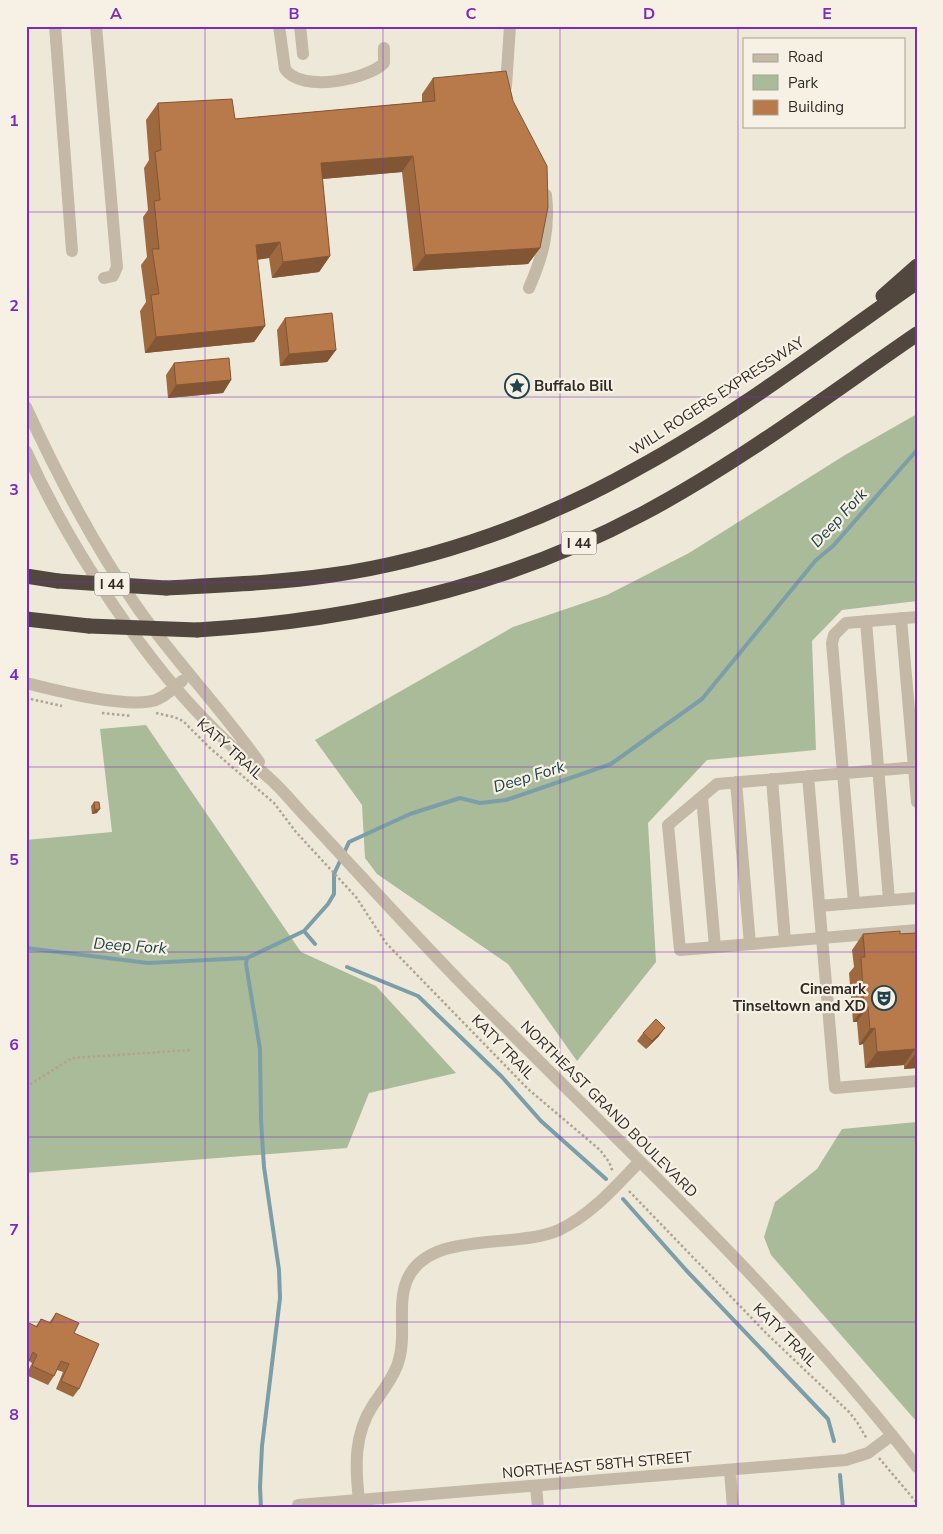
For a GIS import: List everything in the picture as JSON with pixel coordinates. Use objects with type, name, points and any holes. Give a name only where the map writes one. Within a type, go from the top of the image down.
[{"type":"highway","points":[[834,340],[917,266]]},
{"type":"highway","name":"WILL ROGERS EXPRESSWAY","points":[[26,576],[58,581],[166,588],[265,583],[333,575],[439,551],[495,532],[590,494],[640,468],[733,410],[917,282]]},
{"type":"highway","name":"I 44","points":[[26,619],[89,626],[197,630],[302,621],[401,603],[457,588],[558,552],[611,530],[690,487],[915,335]]},
{"type":"street","points":[[55,26],[72,251]]},
{"type":"street","points":[[96,26],[117,267],[113,276],[104,278]]},
{"type":"street","points":[[279,26],[285,70],[288,74],[297,78],[313,81],[346,80],[378,69],[385,60],[384,48]]},
{"type":"street","points":[[300,26],[303,54]]},
{"type":"street","points":[[507,99],[506,62],[510,26]]},
{"type":"street","points":[[530,288],[543,257],[548,227],[543,184]]},
{"type":"street","name":"NORTHEAST GRAND BOULEVARD","points":[[26,407],[55,470],[108,563],[137,607],[190,675],[233,725],[270,779]]},
{"type":"street","name":"NORTHEAST GRAND BOULEVARD","points":[[26,451],[74,541],[114,606],[175,687],[221,737],[270,779],[488,1010],[747,1273],[892,1435],[917,1467]]},
{"type":"street","points":[[854,903],[832,643],[834,636],[846,623],[917,617]]},
{"type":"street","points":[[901,618],[917,802]]},
{"type":"street","points":[[866,621],[889,900]]},
{"type":"street","points":[[26,683],[81,697],[131,702],[159,699],[190,675]]},
{"type":"street","points":[[915,767],[717,784],[668,825],[680,950],[917,930]]},
{"type":"street","points":[[808,776],[835,1088],[917,1081]]},
{"type":"street","points":[[772,779],[785,941]]},
{"type":"street","points":[[736,782],[750,944]]},
{"type":"street","points":[[702,797],[714,947]]},
{"type":"street","points":[[819,906],[917,898]]},
{"type":"street","points":[[359,1500],[356,1470],[358,1442],[366,1417],[393,1376],[398,1364],[403,1343],[403,1297],[407,1279],[413,1270],[421,1261],[438,1250],[463,1245],[520,1241],[559,1230],[594,1207],[639,1162]]},
{"type":"street","name":"NORTHEAST 58TH STREET","points":[[298,1505],[846,1460],[858,1458],[873,1450],[892,1435]]},
{"type":"street","points":[[730,1471],[733,1508]]},
{"type":"street","points":[[536,1486],[538,1508]]},
{"type":"path","points":[[26,698],[69,707]]},
{"type":"path","points":[[95,712],[112,716],[134,716]]},
{"type":"path","name":"KATY TRAIL","points":[[151,713],[163,713],[183,721],[210,748],[274,802],[296,832],[356,897],[386,943],[528,1089],[600,1150],[620,1182],[767,1334],[857,1422],[873,1450],[917,1503]]},
{"type":"path","points":[[26,1087],[72,1058],[191,1050]]},
{"type":"green space","points":[[917,414],[917,601],[842,610],[812,641],[816,750],[707,760],[648,823],[656,962],[577,1061],[508,964],[377,874],[365,858],[362,805],[315,740],[513,627],[607,595],[689,553],[845,455]]},
{"type":"green space","points":[[146,725],[301,952],[376,986],[456,1073],[369,1093],[347,1148],[26,1173],[26,840],[112,832],[100,729]]},
{"type":"green space","points":[[917,1122],[917,1422],[771,1255],[764,1237],[775,1202],[817,1169],[842,1129]]},
{"type":"building","points":[[506,71],[513,101],[547,166],[548,207],[540,248],[425,255],[413,156],[321,163],[330,256],[283,262],[280,242],[256,245],[265,326],[156,337],[151,295],[159,294],[152,249],[159,249],[154,201],[160,200],[155,152],[161,150],[158,103],[232,99],[235,119],[435,101],[433,78]]},
{"type":"building","points":[[332,313],[336,350],[289,354],[285,318]]},
{"type":"building","points":[[229,358],[231,380],[176,385],[174,363]]},
{"type":"building","points":[[94,802],[99,802],[100,809],[95,810]]},
{"type":"building","name":"Cinemark Tinseltown and XD","points":[[900,931],[900,934],[917,933],[917,1053],[915,1049],[877,1052],[875,1028],[870,1029],[868,1006],[864,1006],[861,957],[865,957],[863,934]]},
{"type":"building","points":[[656,1019],[665,1028],[652,1041],[643,1033]]},
{"type":"building","points":[[56,1313],[79,1323],[74,1333],[99,1344],[79,1389],[61,1381],[69,1364],[61,1361],[54,1376],[32,1366],[37,1355],[33,1352],[28,1363],[26,1362],[26,1330],[29,1323],[37,1327],[41,1319],[51,1323]]},
{"type":"waterway","name":"Deep Fork","points":[[344,853],[349,842],[410,814],[460,798],[480,803],[506,800],[611,764],[702,699],[816,560],[833,546],[917,450]]},
{"type":"waterway","name":"Deep Fork","points":[[26,948],[148,963],[247,958],[304,931],[328,904],[334,894],[334,874],[341,859]]},
{"type":"waterway","points":[[304,931],[315,944]]},
{"type":"waterway","points":[[247,958],[246,964],[260,1049],[264,1167],[279,1270],[280,1298],[262,1446],[261,1508]]},
{"type":"waterway","points":[[347,967],[418,996],[502,1077],[541,1121],[606,1179]]},
{"type":"waterway","points":[[623,1199],[686,1270],[828,1419],[834,1441]]},
{"type":"waterway","points":[[840,1475],[843,1508]]},
{"type":"place","name":"Buffalo Bill","points":[[517,386]]},
{"type":"place","name":"Cinemark Tinseltown and XD","points":[[884,998]]}]
